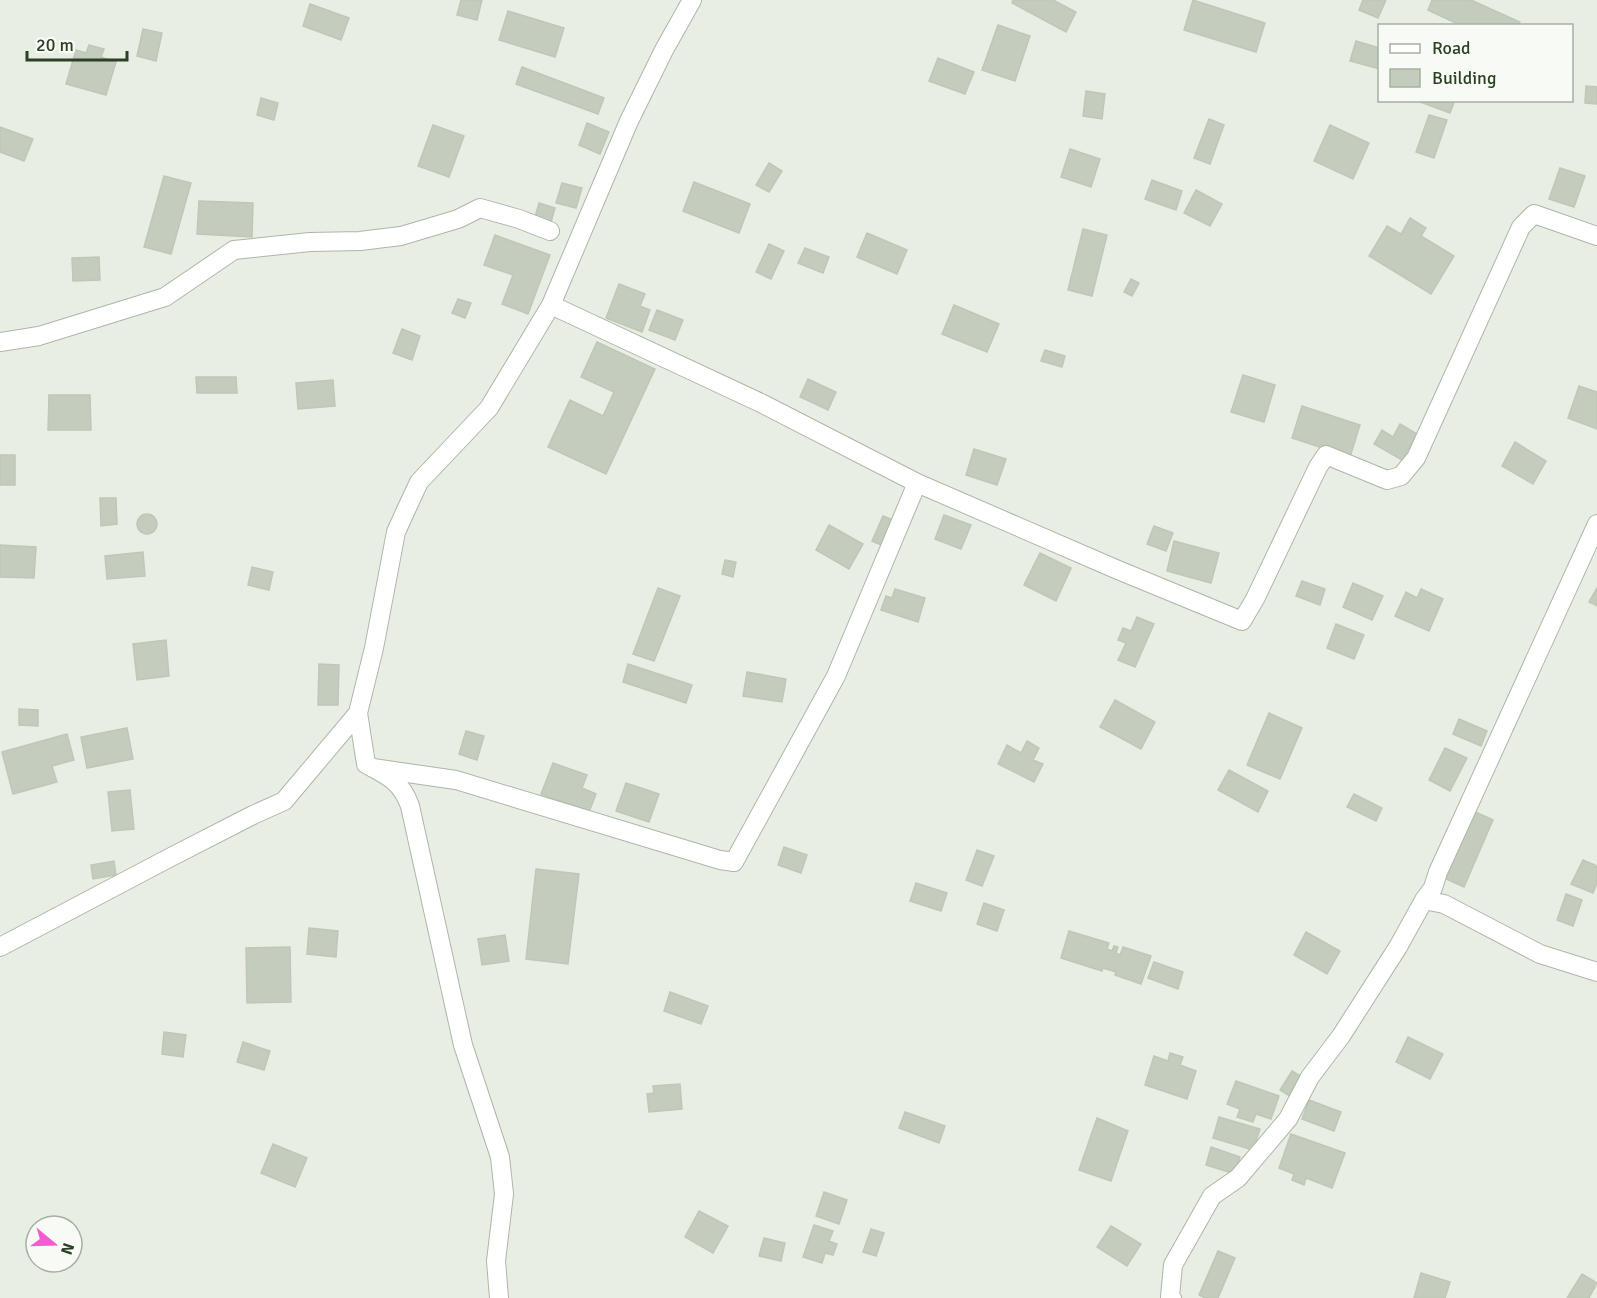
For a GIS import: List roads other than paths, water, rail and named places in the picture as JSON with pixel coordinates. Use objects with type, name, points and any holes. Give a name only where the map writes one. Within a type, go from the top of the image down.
[{"type":"street","points":[[499,1298],[496,1261],[504,1194],[500,1157],[463,1045],[410,806],[405,793],[397,783],[366,764],[358,713],[374,648],[396,532],[418,482],[489,408],[551,305],[629,121],[692,0]]},
{"type":"street","points":[[0,342],[39,336],[165,297],[234,250],[401,236],[458,219],[480,208],[550,231]]},
{"type":"street","points":[[551,305],[761,403],[917,483],[1242,621],[1256,599],[1326,455],[1387,480],[1401,476],[1416,458],[1521,227],[1534,214],[1597,236]]},
{"type":"street","points":[[373,768],[456,780],[720,860],[734,862],[836,676],[917,483]]},
{"type":"street","points":[[1172,1298],[1170,1297],[1173,1264],[1212,1196],[1238,1178],[1288,1119],[1310,1077],[1341,1036],[1433,888],[1437,872],[1597,525]]},
{"type":"street","points":[[0,947],[171,857],[284,801],[358,713]]},
{"type":"street","points":[[1424,900],[1444,904],[1540,954],[1597,972]]}]
